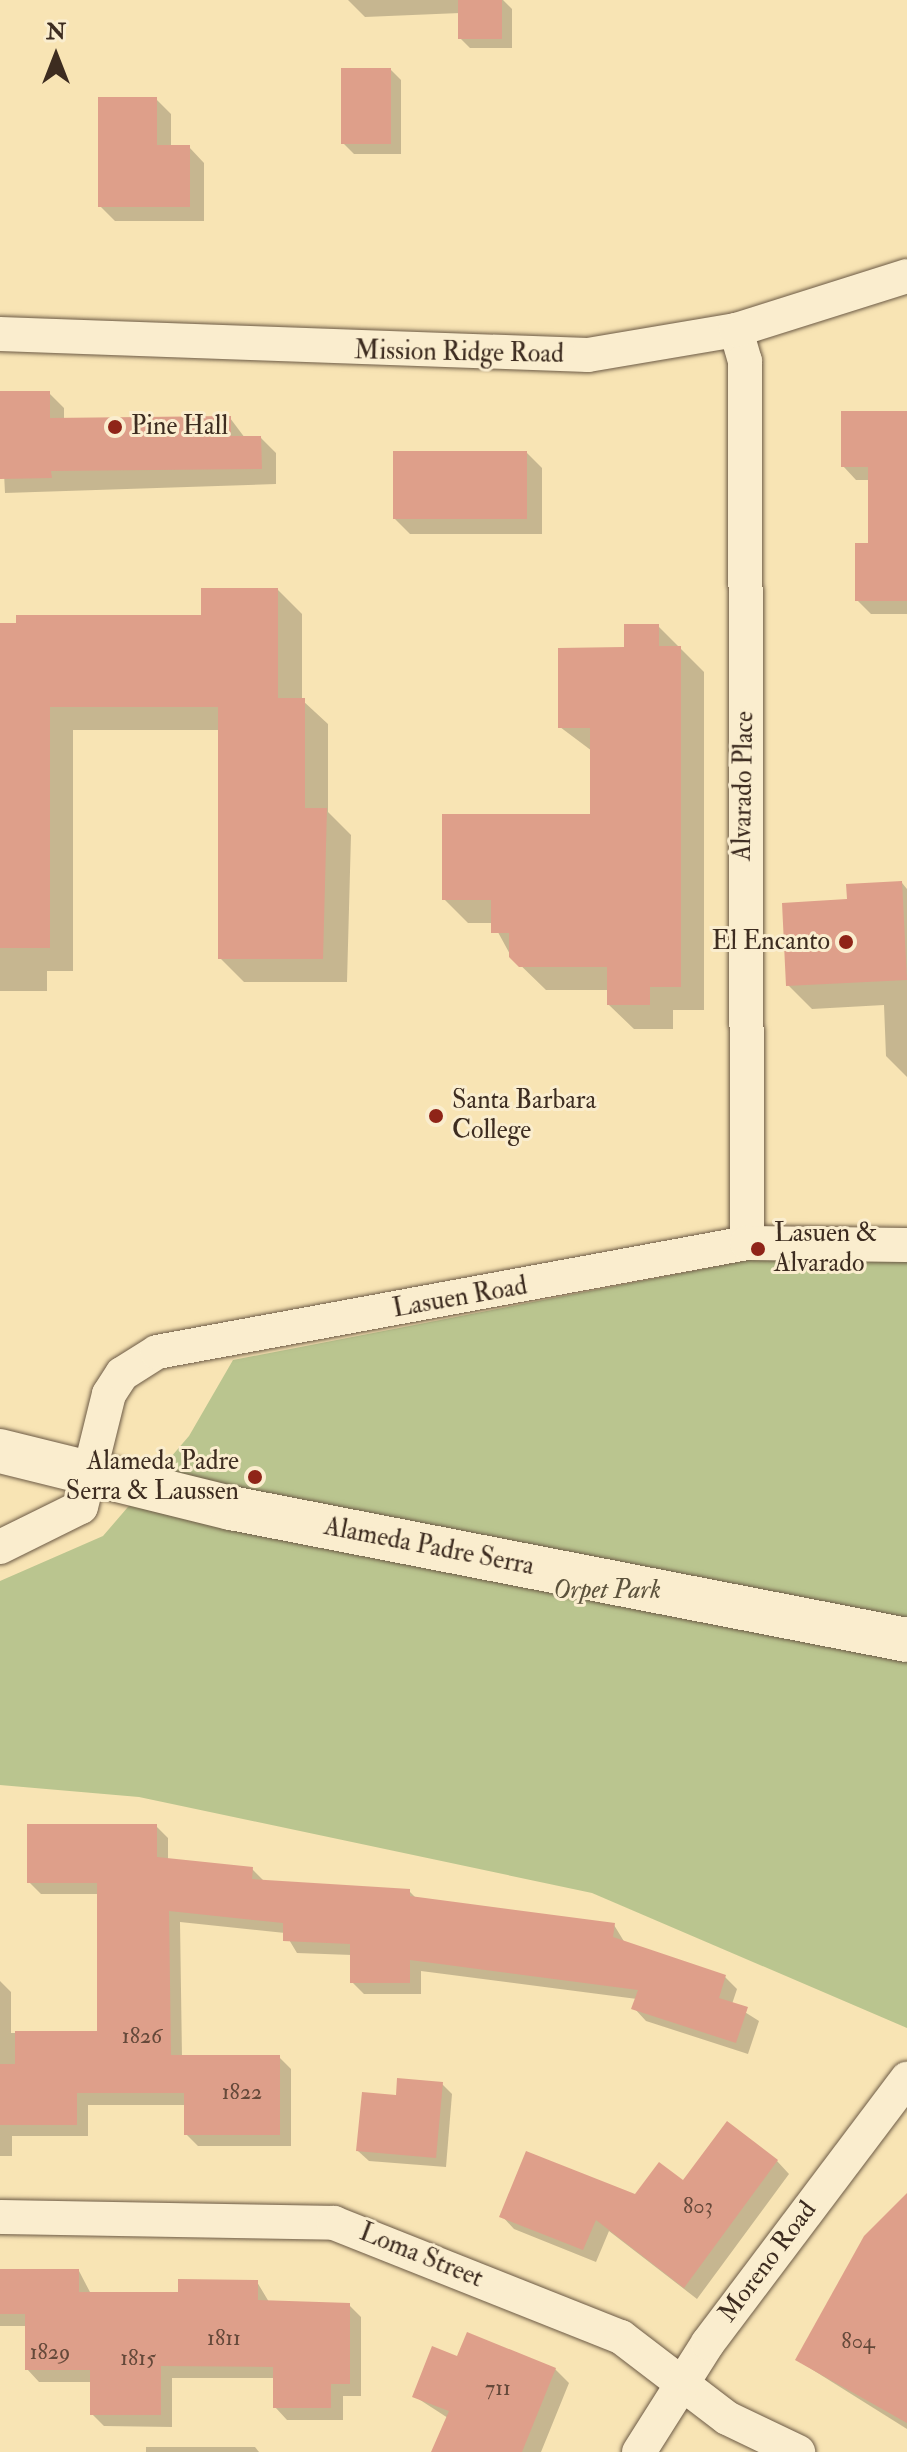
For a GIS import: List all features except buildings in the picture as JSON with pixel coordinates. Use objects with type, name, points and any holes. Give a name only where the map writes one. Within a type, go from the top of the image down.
[{"type":"street","name":"Mission Ridge Road","points":[[0,334],[530,356],[625,351],[736,330],[907,276]]},
{"type":"street","name":"Alvarado Place","points":[[736,330],[745,361],[747,1243]]},
{"type":"street","name":"Lasuen Road","points":[[0,1547],[81,1507],[109,1394],[122,1374],[157,1352],[747,1243],[907,1245]]},
{"type":"street","name":"Alameda Padre Serra","points":[[0,1451],[91,1470],[231,1508],[907,1640]]},
{"type":"street","name":"Moreno Road","points":[[639,2452],[682,2382],[907,2079]]},
{"type":"street","name":"Loma Street","points":[[0,2217],[324,2220],[621,2337],[727,2418],[798,2452]]},
{"type":"green space","name":"Orpet Park","points":[[760,1258],[907,1261],[907,2028],[592,1893],[139,1797],[0,1785],[0,1581],[103,1536],[189,1436],[233,1360]]},
{"type":"place","name":"Pine Hall","points":[[115,427]]},
{"type":"place","name":"El Encanto","points":[[846,942]]},
{"type":"place","name":"Santa Barbara College","points":[[436,1116]]},
{"type":"place","name":"Lasuen & Alvarado","points":[[758,1249]]},
{"type":"place","name":"Alameda Padre Serra & Laussen","points":[[255,1477]]}]
